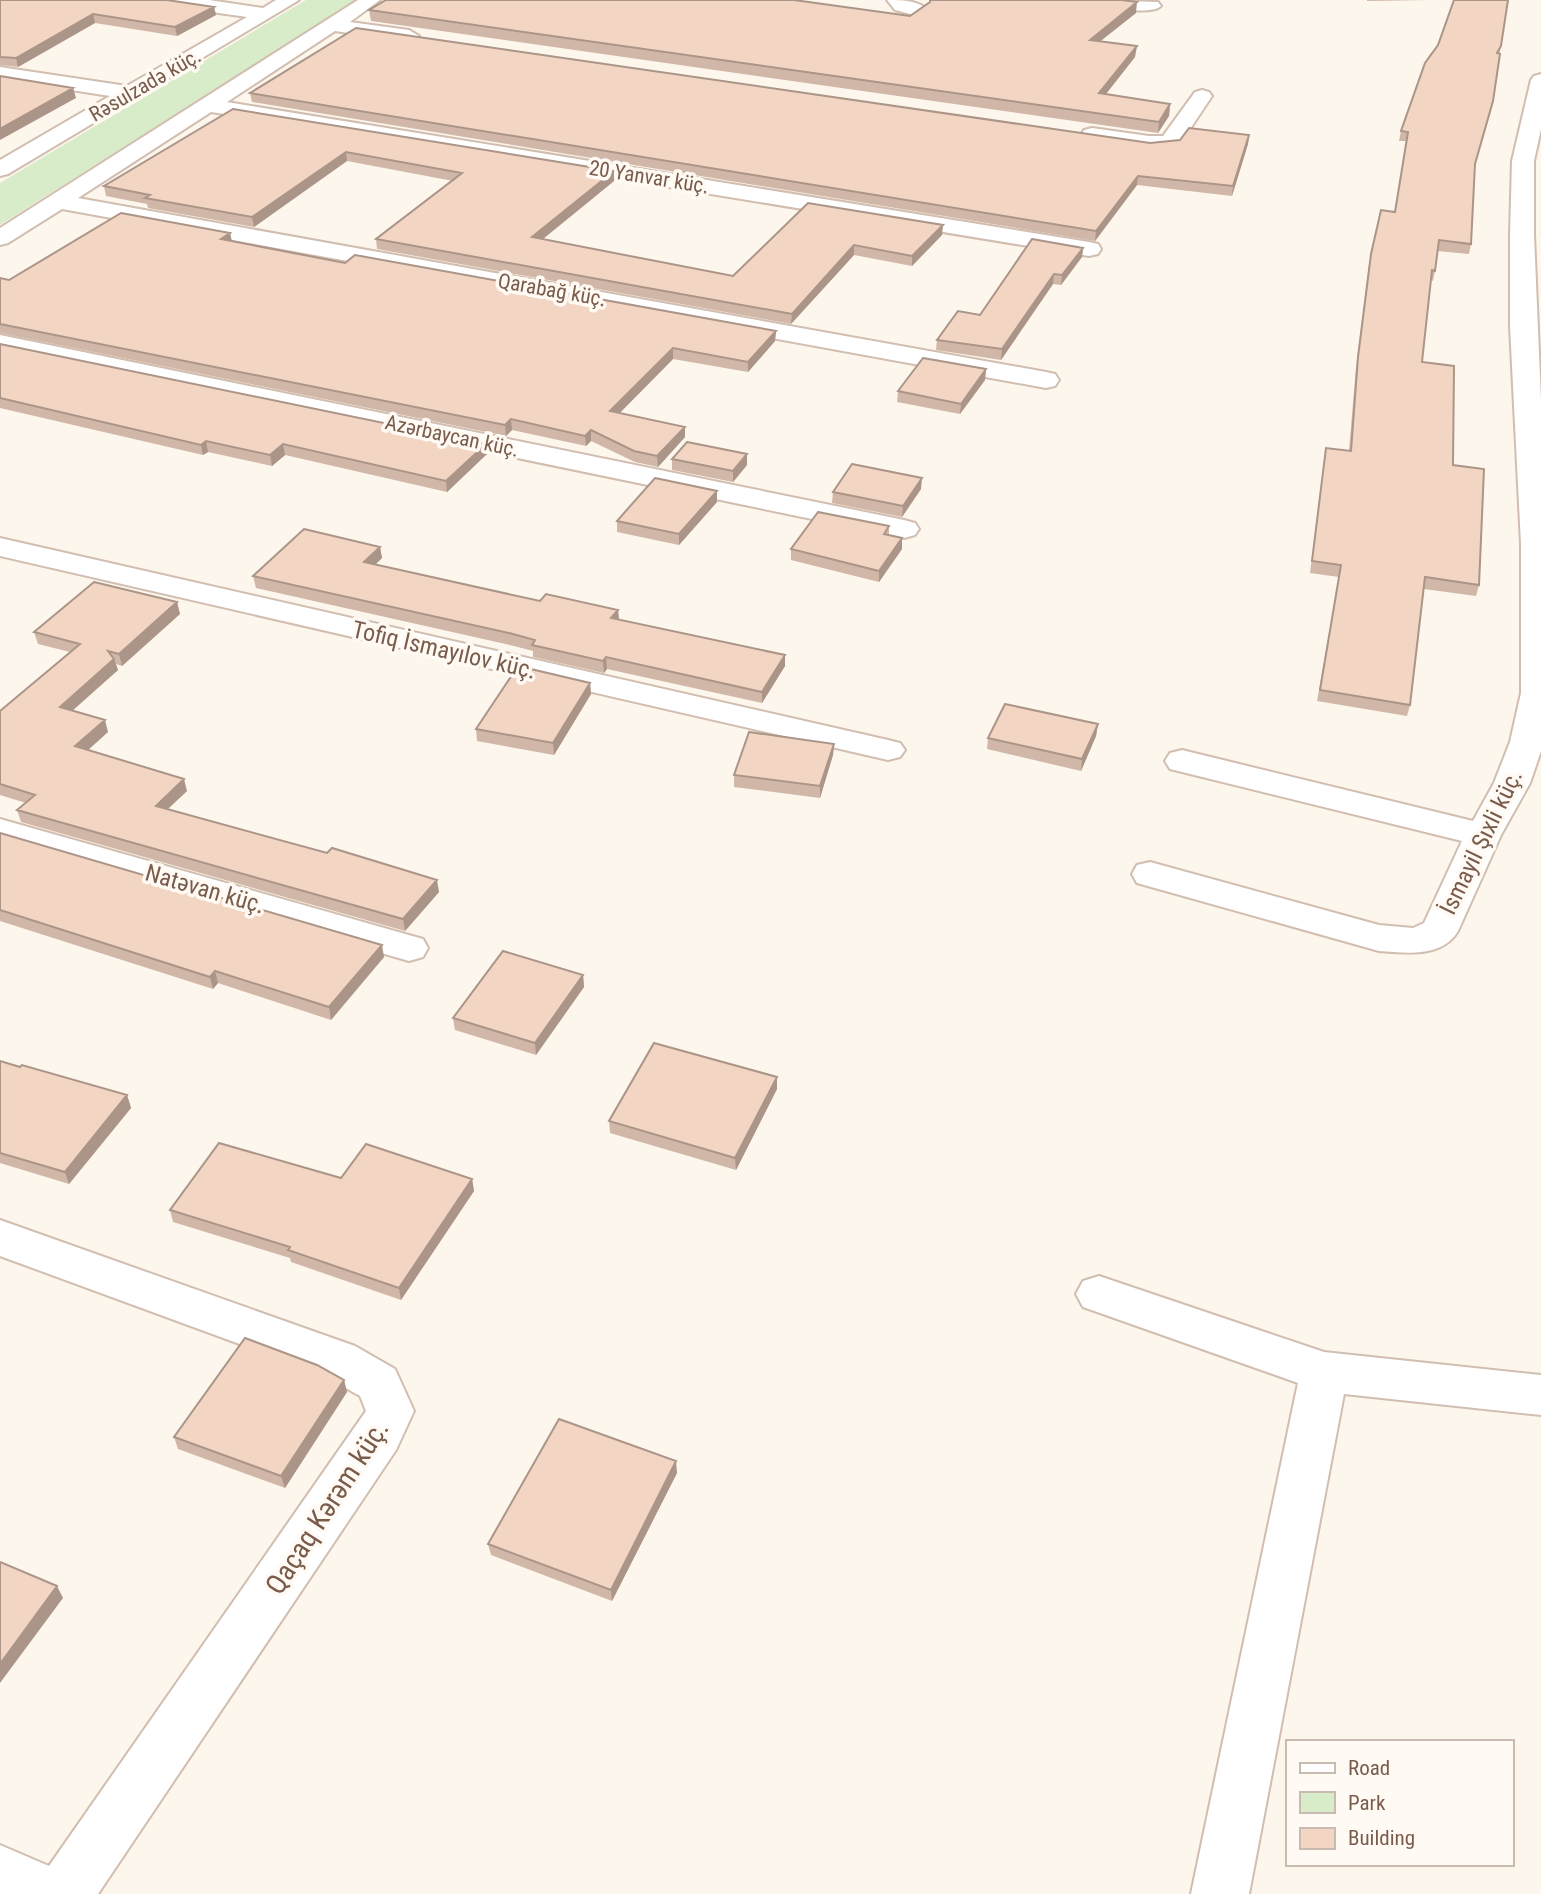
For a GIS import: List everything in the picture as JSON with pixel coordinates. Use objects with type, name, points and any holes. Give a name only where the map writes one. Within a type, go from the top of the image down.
[{"type":"street","points":[[169,0],[266,14]]},
{"type":"street","name":"Rəsulzadə küç.","points":[[0,169],[289,0]]},
{"type":"street","points":[[0,237],[370,0]]},
{"type":"street","points":[[896,0],[902,6],[918,10]]},
{"type":"street","points":[[1104,0],[1151,6]]},
{"type":"street","points":[[332,25],[428,39]]},
{"type":"street","points":[[0,73],[130,93]]},
{"type":"street","name":"İsmayil Şıxli küç.","points":[[1150,874],[1379,938],[1417,941],[1439,931],[1483,835],[1527,788],[1527,742],[1538,693],[1539,634],[1536,464],[1523,326],[1531,236],[1523,161],[1541,80]]},
{"type":"street","points":[[1077,133],[1149,143],[1170,142],[1202,96]]},
{"type":"street","name":"20 Yanvar küç.","points":[[209,105],[1089,249]]},
{"type":"street","name":"Qarabağ küç.","points":[[58,201],[1046,380]]},
{"type":"street","name":"Azərbaycan küç.","points":[[0,343],[904,529]]},
{"type":"street","name":"Tofiq İsmayılov küç.","points":[[0,547],[888,750]]},
{"type":"street","points":[[1182,761],[1483,835]]},
{"type":"street","name":"Natəvan küç.","points":[[0,831],[409,948]]},
{"type":"street","name":"Qaçaq Kərəm küç.","points":[[0,1238],[338,1360],[378,1383],[390,1411],[379,1435],[64,1894]]},
{"type":"street","points":[[1099,1294],[1324,1372],[1541,1395]]},
{"type":"street","points":[[1220,1894],[1324,1372]]},
{"type":"street","points":[[0,1874],[45,1894]]},
{"type":"green space","points":[[306,0],[357,0],[0,225],[0,183]]},
{"type":"building","points":[[0,0],[167,0],[214,7],[175,27],[93,14],[16,58],[0,57]]},
{"type":"building","points":[[386,0],[794,0],[910,16],[930,0],[1122,0],[1137,2],[1090,40],[1137,46],[1099,93],[1170,104],[1159,122],[369,10]]},
{"type":"building","points":[[1454,0],[1508,0],[1501,46],[1497,53],[1500,54],[1493,101],[1475,164],[1471,244],[1439,240],[1435,271],[1432,270],[1422,362],[1454,366],[1453,465],[1484,469],[1479,585],[1425,577],[1410,705],[1320,690],[1341,565],[1312,561],[1326,448],[1351,451],[1358,357],[1371,254],[1381,210],[1395,212],[1408,132],[1401,131],[1425,63],[1438,45]]},
{"type":"building","points":[[356,28],[1150,143],[1180,140],[1189,128],[1249,135],[1233,186],[1138,176],[1096,231],[250,93]]},
{"type":"building","points":[[0,76],[73,88],[0,129]]},
{"type":"building","points":[[233,109],[614,171],[532,237],[733,276],[808,203],[943,225],[912,256],[854,245],[792,314],[376,239],[462,173],[346,152],[252,217],[145,198],[150,195],[104,186]]},
{"type":"building","points":[[121,213],[230,233],[221,239],[345,263],[355,255],[776,331],[748,362],[673,348],[610,411],[685,427],[657,456],[634,451],[591,430],[585,436],[511,419],[505,425],[0,324],[0,278],[9,280]]},
{"type":"building","points":[[1032,239],[1083,248],[1062,275],[1054,274],[1002,349],[937,340],[958,311],[980,315]]},
{"type":"building","points":[[0,344],[486,444],[446,481],[283,444],[270,455],[206,441],[201,445],[0,398]]},
{"type":"building","points":[[923,358],[986,369],[961,404],[898,391]]},
{"type":"building","points":[[687,442],[747,454],[733,471],[672,459]]},
{"type":"building","points":[[852,464],[922,478],[903,506],[833,492]]},
{"type":"building","points":[[655,478],[717,491],[679,534],[617,521]]},
{"type":"building","points":[[818,512],[889,526],[884,534],[902,538],[879,571],[791,549]]},
{"type":"building","points":[[304,529],[380,547],[364,562],[540,601],[546,594],[618,610],[611,618],[785,655],[762,692],[606,657],[603,661],[532,645],[535,640],[513,634],[253,576]]},
{"type":"building","points":[[94,582],[177,602],[119,654],[108,651],[114,659],[60,707],[105,720],[75,746],[184,779],[156,806],[327,853],[332,848],[437,880],[403,919],[17,810],[35,795],[0,784],[0,711],[80,644],[34,632]]},
{"type":"building","points":[[518,666],[590,683],[553,743],[476,729]]},
{"type":"building","points":[[1005,704],[1098,724],[1082,759],[988,738]]},
{"type":"building","points":[[749,732],[834,744],[820,786],[734,775]]},
{"type":"building","points":[[0,833],[382,945],[329,1007],[215,971],[210,977],[0,910]]},
{"type":"building","points":[[503,951],[583,975],[535,1043],[453,1018]]},
{"type":"building","points":[[654,1043],[777,1077],[735,1158],[609,1121]]},
{"type":"building","points":[[0,1061],[127,1095],[65,1172],[0,1153]]},
{"type":"building","points":[[219,1143],[341,1178],[366,1144],[472,1179],[399,1288],[288,1250],[290,1247],[170,1210]]},
{"type":"building","points":[[245,1338],[317,1365],[344,1380],[281,1476],[174,1437]]},
{"type":"building","points":[[559,1419],[676,1461],[611,1590],[488,1544]]},
{"type":"building","points":[[0,1562],[57,1586],[0,1664]]}]
